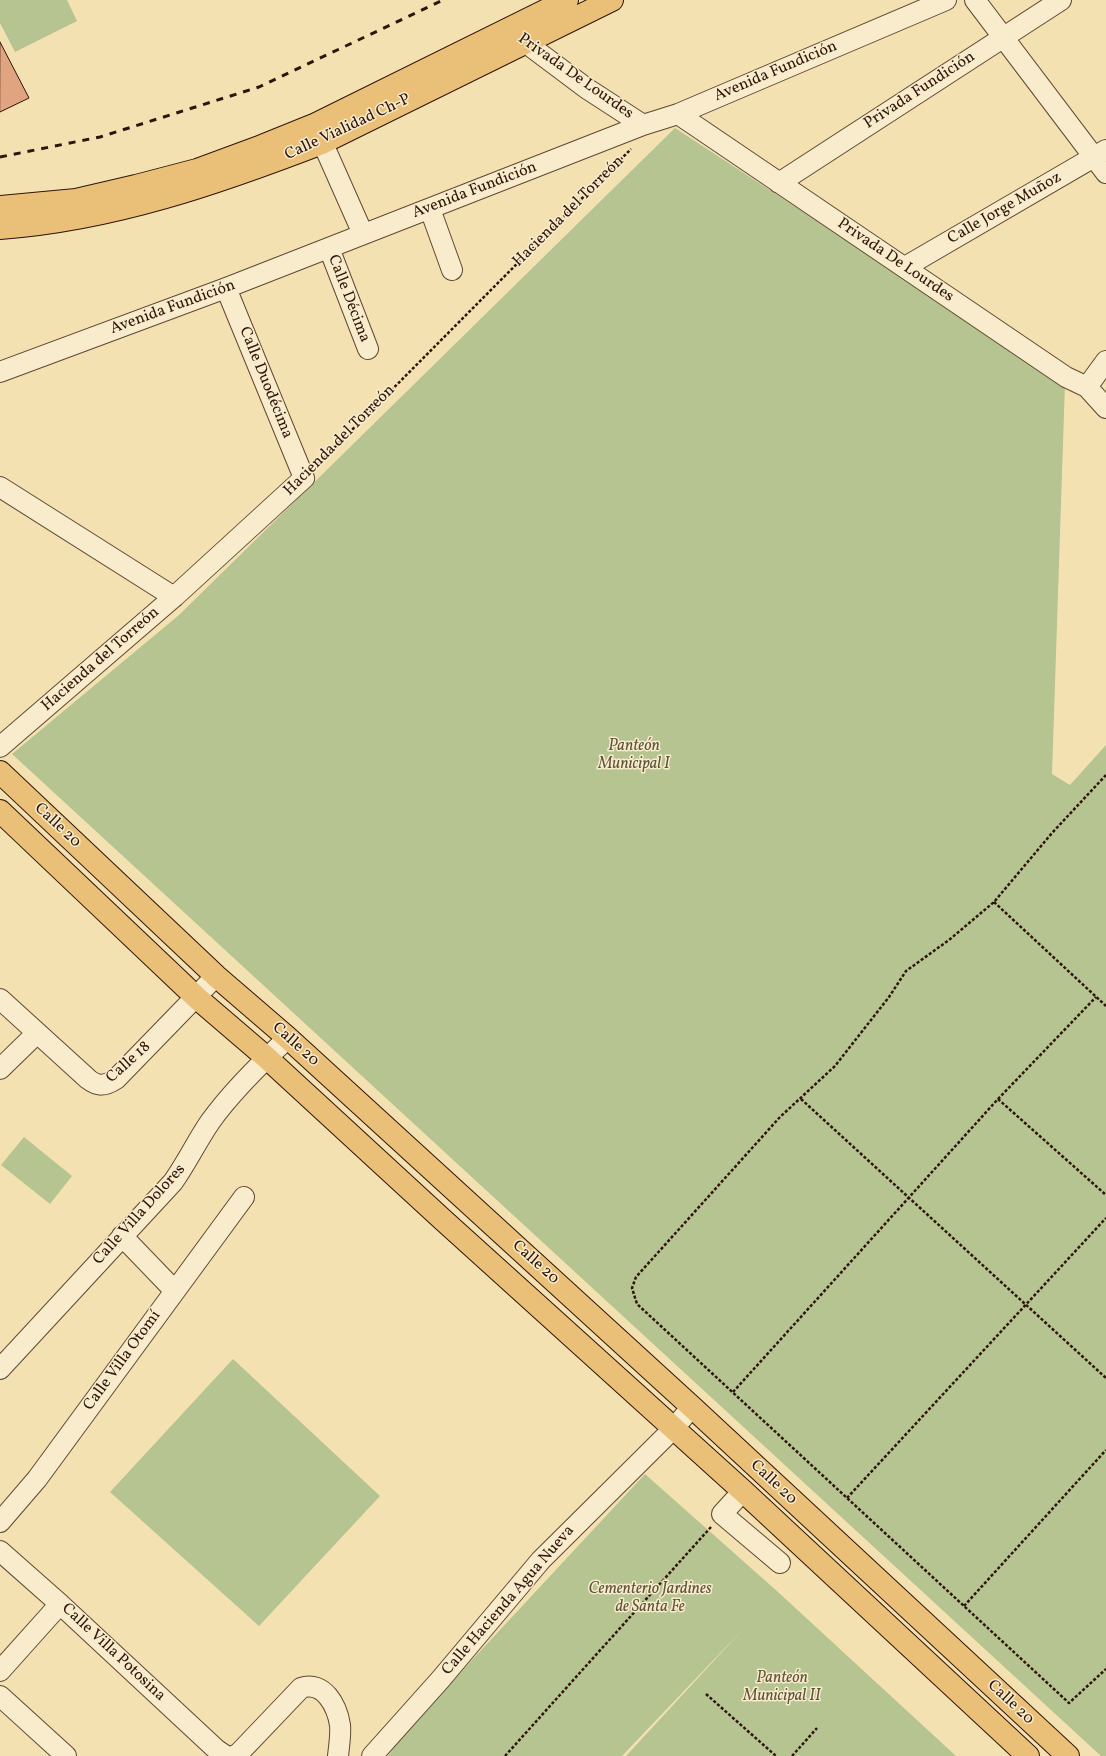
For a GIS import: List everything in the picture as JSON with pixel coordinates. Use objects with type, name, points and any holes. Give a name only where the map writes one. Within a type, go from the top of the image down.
[{"type":"main road","name":"Calle Vialidad Ch-P","points":[[516,36],[567,0]]},
{"type":"main road","name":"Calle Vialidad Ch-P","points":[[0,228],[77,219],[140,205],[200,187],[318,134],[516,36],[612,0]]},
{"type":"main road","name":"Calle Vialidad Ch-P","points":[[0,208],[76,200],[197,170],[262,146],[318,134]]},
{"type":"main road","name":"Calle 20","points":[[0,772],[216,976],[288,1038],[692,1407],[1068,1756]]},
{"type":"main road","name":"Calle 20","points":[[0,811],[197,998],[267,1058],[475,1250],[743,1491],[802,1548],[1028,1756]]},
{"type":"main road","points":[[94,900],[114,879]]},
{"type":"main road","points":[[475,1250],[497,1229]]},
{"type":"main road","points":[[802,1548],[821,1528]]},
{"type":"street","name":"Avenida Fundición","points":[[0,372],[226,288],[643,125],[678,114],[946,0]]},
{"type":"street","points":[[975,0],[1003,37],[1100,154],[1106,173]]},
{"type":"street","name":"Privada Fundición","points":[[779,183],[1061,0]]},
{"type":"street","name":"Privada De Lourdes","points":[[516,36],[586,88],[643,125]]},
{"type":"street","name":"Privada De Lourdes","points":[[678,114],[1066,377],[1087,387]]},
{"type":"street","points":[[318,134],[363,234]]},
{"type":"street","name":"Calle Jorge Muñoz","points":[[905,267],[1100,154]]},
{"type":"street","points":[[430,209],[452,270]]},
{"type":"street","name":"Calle Décima","points":[[329,248],[368,350]]},
{"type":"street","name":"Calle Duodécima","points":[[226,288],[304,478]]},
{"type":"street","points":[[1106,360],[1087,387],[1106,408]]},
{"type":"street","name":"Hacienda del Torreón","points":[[1,748],[174,597],[304,478]]},
{"type":"street","points":[[0,487],[174,597]]},
{"type":"street","name":"Calle 18","points":[[0,999],[88,1079],[95,1084],[102,1086],[116,1079],[197,998],[216,976]]},
{"type":"street","points":[[0,1069],[37,1033]]},
{"type":"street","name":"Calle Villa Dolores","points":[[0,1369],[173,1182],[187,1162],[211,1121],[267,1058],[288,1038]]},
{"type":"street","name":"Calle Villa Otomí","points":[[0,1522],[37,1479],[124,1362],[174,1290],[244,1197]]},
{"type":"street","points":[[122,1236],[174,1290]]},
{"type":"street","name":"Calle Hacienda Agua Nueva","points":[[376,1751],[440,1680],[541,1560],[673,1429],[692,1407]]},
{"type":"street","points":[[743,1491],[722,1514],[780,1563]]},
{"type":"street","name":"Calle Villa Potosina","points":[[0,1551],[60,1604],[217,1750],[226,1756]]},
{"type":"street","points":[[0,1671],[60,1604]]},
{"type":"street","points":[[233,1756],[238,1754],[301,1688],[307,1686],[316,1687],[328,1695],[335,1707],[340,1726],[338,1756]]},
{"type":"street","points":[[0,1696],[66,1756]]},
{"type":"path","name":"Hacienda del Torreón","points":[[304,478],[634,147]]},
{"type":"path","points":[[1106,775],[1052,833],[994,902],[949,940],[906,971],[889,997],[835,1066],[780,1117],[636,1277],[632,1288],[637,1304],[1069,1703],[1106,1669]]},
{"type":"path","points":[[994,902],[1106,1006]]},
{"type":"path","points":[[733,1392],[910,1199],[998,1099],[1096,997]]},
{"type":"path","points":[[801,1099],[1106,1378]]},
{"type":"path","points":[[998,1099],[1106,1195]]},
{"type":"path","points":[[847,1498],[1106,1218]]},
{"type":"path","points":[[964,1606],[1106,1450]]},
{"type":"path","points":[[505,1756],[722,1514]]},
{"type":"path","points":[[706,1694],[776,1756]]},
{"type":"path","points":[[792,1756],[817,1728]]},
{"type":"green space","points":[[0,0],[67,0],[77,21],[15,52],[0,23]]},
{"type":"green space","name":"Panteón Municipal I","points":[[675,128],[1065,383],[1052,774],[1070,785],[1106,745],[1106,1756],[1101,1756],[12,754],[179,615]]},
{"type":"green space","points":[[24,1137],[72,1176],[50,1204],[1,1165]]},
{"type":"green space","points":[[233,1359],[380,1496],[259,1626],[110,1492]]},
{"type":"green space","name":"Cementerio Jardines de Santa Fe","points":[[645,1474],[778,1592],[956,1756],[626,1756],[745,1627],[622,1756],[388,1756],[405,1732]]},
{"type":"building","points":[[0,42],[29,98],[0,112]]},
{"type":"railway","points":[[0,157],[100,137],[259,87],[443,0]]},
{"type":"park label","name":"Panteón Municipal II","points":[[782,1688]]}]
